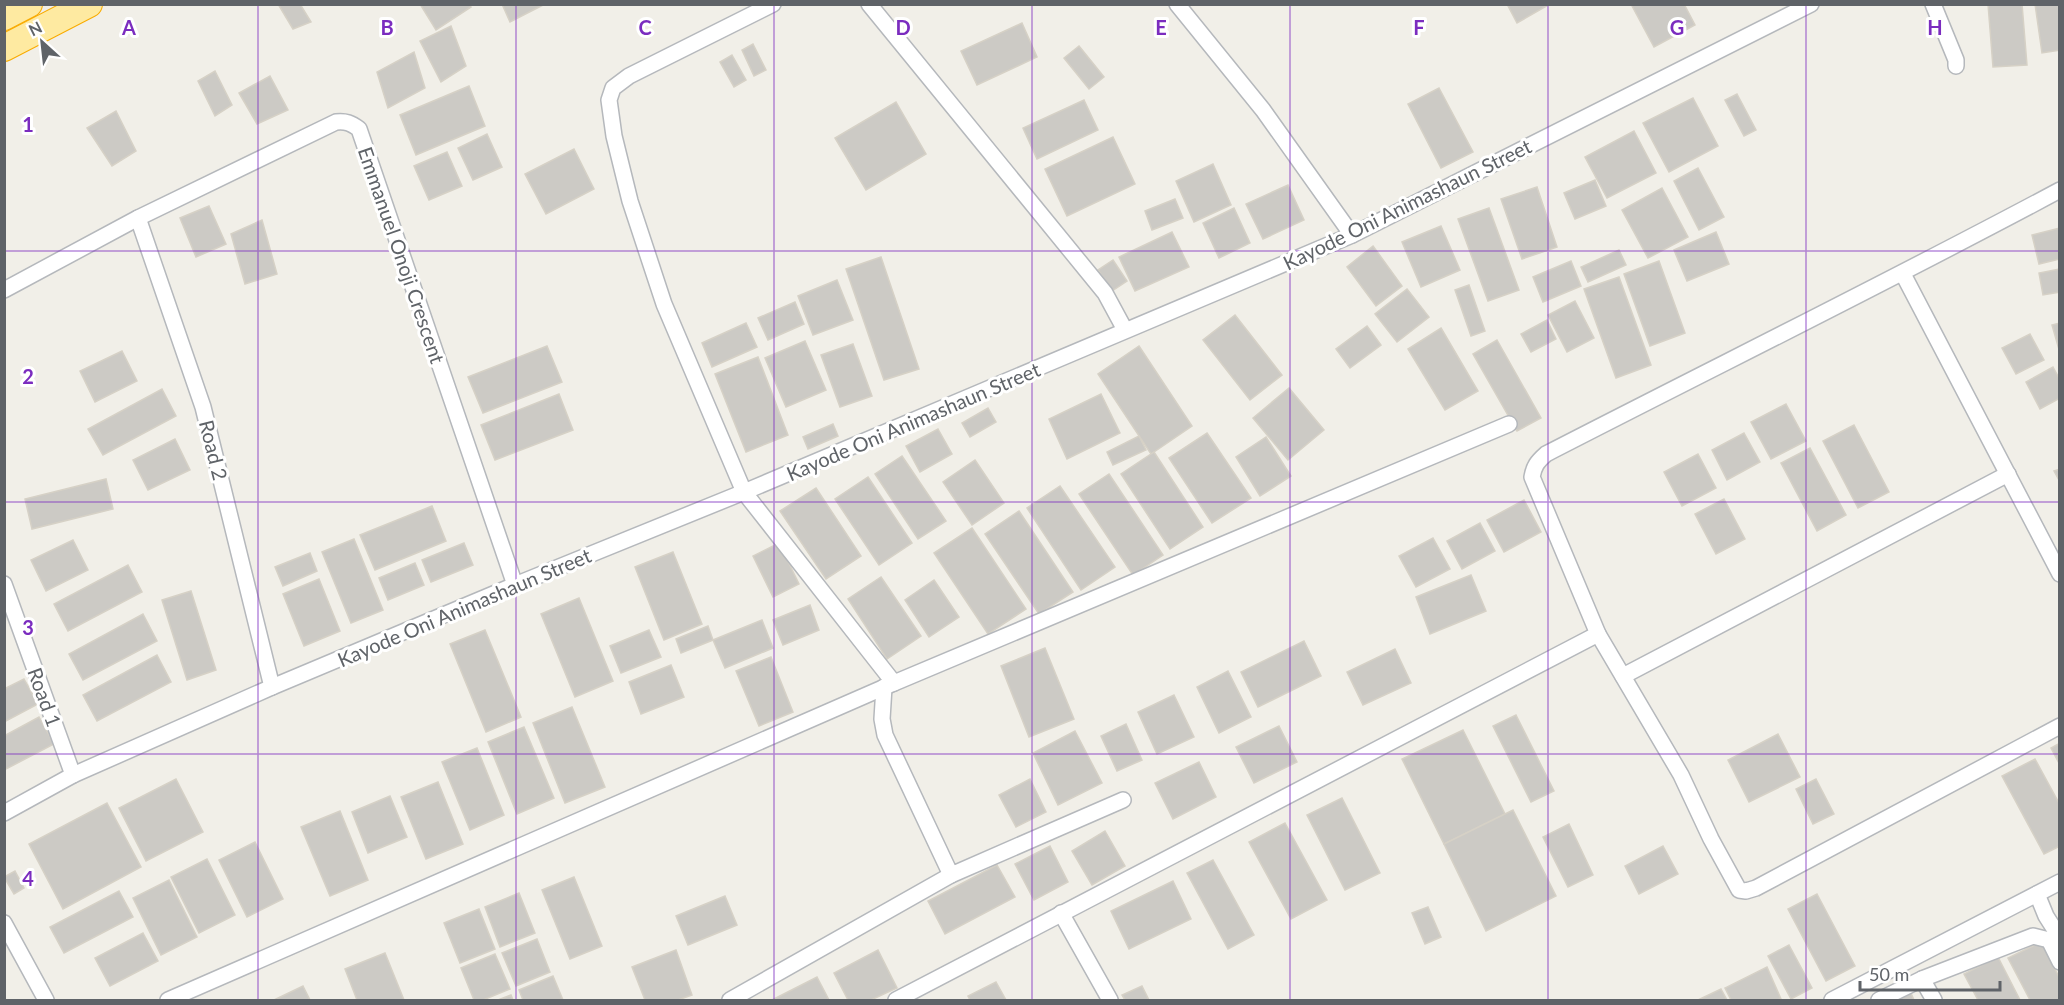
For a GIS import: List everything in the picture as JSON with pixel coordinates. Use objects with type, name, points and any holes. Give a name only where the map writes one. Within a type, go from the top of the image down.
[{"type":"highway","points":[[4,17],[29,4]]},
{"type":"highway","points":[[4,48],[89,4]]},
{"type":"street","points":[[773,4],[629,76],[613,88],[609,100],[614,136],[630,201],[664,304],[744,492],[889,685],[882,719],[885,735],[951,875]]},
{"type":"street","points":[[868,4],[1105,293],[1125,330]]},
{"type":"street","points":[[1177,4],[1263,110],[1352,235]]},
{"type":"street","name":"Kayode Oni Animashaun Street","points":[[4,813],[73,775],[272,687],[1020,377],[1125,330],[1352,235],[1811,4]]},
{"type":"street","points":[[1933,4],[1956,60],[1956,66]]},
{"type":"street","name":"Emmanuel Onoji Crescent","points":[[4,290],[138,218],[336,122],[345,121],[359,129],[515,585]]},
{"type":"street","points":[[2060,190],[1903,274],[1546,454],[1537,462],[1532,477],[1598,634],[1681,775],[1711,839],[1739,890],[1746,891],[1756,888],[2060,726]]},
{"type":"street","name":"Road 2","points":[[138,218],[203,408],[272,687]]},
{"type":"street","points":[[1903,274],[2060,574]]},
{"type":"street","points":[[168,1000],[493,860],[554,831],[889,685],[1509,424]]},
{"type":"street","points":[[1623,676],[2008,474]]},
{"type":"street","name":"Road 1","points":[[4,584],[73,775]]},
{"type":"street","points":[[896,1000],[1598,634]]},
{"type":"street","points":[[730,1000],[951,875],[1122,800]]},
{"type":"street","points":[[1832,1000],[2059,882]]},
{"type":"street","points":[[2037,894],[2046,916],[2060,938]]},
{"type":"street","points":[[1061,914],[1110,1000]]},
{"type":"street","points":[[4,923],[46,1000]]},
{"type":"street","points":[[1879,1000],[1922,979],[2033,936],[2049,940],[2060,962]]},
{"type":"street","points":[[1922,979],[1934,1000]]},
{"type":"building","points":[[278,4],[300,4],[311,22],[293,29]]},
{"type":"building","points":[[420,4],[469,4],[471,7],[436,30]]},
{"type":"building","points":[[502,4],[545,4],[510,22]]},
{"type":"building","points":[[1507,4],[1550,4],[1517,23]]},
{"type":"building","points":[[1631,4],[1684,4],[1695,25],[1654,47]]},
{"type":"building","points":[[1988,4],[2022,4],[2027,65],[1993,67]]},
{"type":"building","points":[[2035,4],[2060,4],[2060,50],[2042,53]]},
{"type":"building","points":[[1022,23],[1037,57],[977,85],[961,51]]},
{"type":"building","points":[[451,26],[466,66],[441,82],[420,41]]},
{"type":"building","points":[[753,44],[766,70],[754,76],[742,50]]},
{"type":"building","points":[[1079,46],[1104,77],[1089,89],[1064,58]]},
{"type":"building","points":[[414,52],[425,88],[388,108],[377,72]]},
{"type":"building","points":[[732,55],[746,80],[734,87],[720,62]]},
{"type":"building","points":[[215,71],[232,105],[215,116],[198,81]]},
{"type":"building","points":[[270,76],[288,110],[257,124],[239,93]]},
{"type":"building","points":[[469,86],[485,126],[416,155],[400,115]]},
{"type":"building","points":[[1439,88],[1473,152],[1441,168],[1408,104]]},
{"type":"building","points":[[1737,94],[1756,130],[1744,136],[1725,100]]},
{"type":"building","points":[[1693,98],[1718,146],[1669,172],[1643,123]]},
{"type":"building","points":[[1084,100],[1098,130],[1037,159],[1023,128]]},
{"type":"building","points":[[896,102],[926,154],[866,190],[835,138]]},
{"type":"building","points":[[116,111],[136,151],[112,166],[87,128]]},
{"type":"building","points":[[1634,131],[1656,173],[1607,198],[1585,157]]},
{"type":"building","points":[[487,134],[502,167],[473,180],[458,148]]},
{"type":"building","points":[[1113,137],[1135,184],[1067,216],[1045,169]]},
{"type":"building","points":[[574,149],[594,189],[546,214],[525,174]]},
{"type":"building","points":[[447,152],[462,186],[429,200],[414,166]]},
{"type":"building","points":[[1213,164],[1231,205],[1194,222],[1176,181]]},
{"type":"building","points":[[1698,168],[1724,217],[1699,230],[1674,181]]},
{"type":"building","points":[[1595,180],[1606,206],[1575,219],[1564,193]]},
{"type":"building","points":[[1288,185],[1304,220],[1263,239],[1246,204]]},
{"type":"building","points":[[1537,187],[1557,247],[1522,259],[1501,199]]},
{"type":"building","points":[[1662,188],[1688,237],[1648,258],[1622,210]]},
{"type":"building","points":[[1175,199],[1183,218],[1152,230],[1145,211]]},
{"type":"building","points":[[209,206],[226,244],[196,257],[180,218]]},
{"type":"building","points":[[1234,208],[1250,243],[1219,258],[1203,223]]},
{"type":"building","points":[[1489,208],[1519,290],[1488,301],[1458,219]]},
{"type":"building","points":[[262,220],[277,274],[245,284],[231,234]]},
{"type":"building","points":[[1441,226],[1460,270],[1421,287],[1402,242]]},
{"type":"building","points":[[2060,228],[2060,259],[2039,264],[2032,235]]},
{"type":"building","points":[[1172,232],[1189,267],[1135,291],[1119,257]]},
{"type":"building","points":[[1716,232],[1729,264],[1687,281],[1674,250]]},
{"type":"building","points":[[1373,246],[1402,286],[1376,306],[1347,267]]},
{"type":"building","points":[[1619,250],[1626,265],[1588,282],[1581,267]]},
{"type":"building","points":[[881,257],[919,369],[884,380],[846,269]]},
{"type":"building","points":[[1113,260],[1127,281],[1112,291],[1098,270]]},
{"type":"building","points":[[1571,261],[1581,286],[1543,302],[1533,277]]},
{"type":"building","points":[[1659,261],[1685,333],[1650,346],[1624,274]]},
{"type":"building","points":[[2060,269],[2060,292],[2043,295],[2039,273]]},
{"type":"building","points":[[1619,277],[1651,365],[1616,378],[1584,289]]},
{"type":"building","points":[[837,280],[853,320],[813,335],[798,296]]},
{"type":"building","points":[[1469,285],[1485,331],[1471,336],[1455,290]]},
{"type":"building","points":[[1407,289],[1429,317],[1397,342],[1375,314]]},
{"type":"building","points":[[1575,301],[1594,338],[1567,352],[1548,315]]},
{"type":"building","points":[[795,302],[804,324],[768,340],[758,318]]},
{"type":"building","points":[[1235,315],[1282,375],[1250,400],[1203,340]]},
{"type":"building","points":[[1547,320],[1556,339],[1531,352],[1521,334]]},
{"type":"building","points":[[746,323],[757,347],[712,367],[702,343]]},
{"type":"building","points":[[2060,323],[2060,353],[2052,325]]},
{"type":"building","points":[[1367,326],[1381,345],[1350,368],[1336,349]]},
{"type":"building","points":[[1441,328],[1478,391],[1445,410],[1408,349]]},
{"type":"building","points":[[2030,334],[2044,360],[2016,374],[2002,348]]},
{"type":"building","points":[[1497,340],[1541,418],[1517,431],[1473,354]]},
{"type":"building","points":[[805,341],[826,390],[786,407],[765,358]]},
{"type":"building","points":[[853,344],[872,396],[840,407],[821,355]]},
{"type":"building","points":[[547,346],[562,382],[483,413],[468,377]]},
{"type":"building","points":[[1139,346],[1192,426],[1151,454],[1098,374]]},
{"type":"building","points":[[122,351],[137,381],[95,402],[80,371]]},
{"type":"building","points":[[758,357],[788,435],[746,452],[715,374]]},
{"type":"building","points":[[2053,367],[2060,380],[2060,398],[2040,409],[2026,382]]},
{"type":"building","points":[[1289,388],[1324,430],[1288,460],[1253,418]]},
{"type":"building","points":[[162,389],[176,416],[103,455],[88,429]]},
{"type":"building","points":[[559,394],[573,430],[495,460],[481,425]]},
{"type":"building","points":[[1101,394],[1120,433],[1067,459],[1049,419]]},
{"type":"building","points":[[1786,404],[1806,441],[1771,459],[1751,422]]},
{"type":"building","points":[[988,408],[996,422],[970,437],[962,423]]},
{"type":"building","points":[[833,424],[838,436],[808,449],[803,437]]},
{"type":"building","points":[[1854,425],[1889,492],[1858,508],[1823,441]]},
{"type":"building","points":[[938,429],[952,454],[920,472],[906,446]]},
{"type":"building","points":[[1207,433],[1251,498],[1212,523],[1169,458]]},
{"type":"building","points":[[1744,433],[1760,462],[1727,480],[1712,450]]},
{"type":"building","points":[[1139,436],[1146,450],[1113,465],[1107,452]]},
{"type":"building","points":[[1266,437],[1291,476],[1260,496],[1236,457]]},
{"type":"building","points":[[175,439],[190,470],[148,490],[133,460]]},
{"type":"building","points":[[1810,448],[1846,515],[1817,531],[1781,463]]},
{"type":"building","points":[[1154,452],[1203,527],[1170,549],[1121,474]]},
{"type":"building","points":[[1698,454],[1716,488],[1682,506],[1664,472]]},
{"type":"building","points":[[902,456],[946,521],[918,539],[875,474]]},
{"type":"building","points":[[975,460],[1004,503],[972,525],[943,482]]},
{"type":"building","points":[[2060,469],[2060,482],[2054,471]]},
{"type":"building","points":[[1109,474],[1163,555],[1133,575],[1079,494]]},
{"type":"building","points":[[868,477],[912,543],[879,565],[835,499]]},
{"type":"building","points":[[106,479],[113,509],[32,529],[25,499]]},
{"type":"building","points":[[1060,486],[1115,567],[1081,590],[1027,508]]},
{"type":"building","points":[[816,488],[861,556],[826,579],[780,511]]},
{"type":"building","points":[[1724,499],[1745,539],[1716,554],[1695,514]]},
{"type":"building","points":[[1524,500],[1541,532],[1504,552],[1487,520]]},
{"type":"building","points":[[432,506],[446,541],[375,570],[360,535]]},
{"type":"building","points":[[1019,511],[1073,592],[1039,614],[985,534]]},
{"type":"building","points":[[1480,523],[1495,551],[1462,569],[1447,541]]},
{"type":"building","points":[[972,528],[1026,609],[988,634],[934,553]]},
{"type":"building","points":[[1433,538],[1450,569],[1416,587],[1399,556]]},
{"type":"building","points":[[354,539],[383,610],[351,623],[322,552]]},
{"type":"building","points":[[73,540],[88,570],[46,591],[31,560]]},
{"type":"building","points":[[464,543],[473,565],[431,582],[422,560]]},
{"type":"building","points":[[779,543],[799,584],[773,597],[753,556]]},
{"type":"building","points":[[673,552],[702,624],[664,640],[635,567]]},
{"type":"building","points":[[310,553],[317,571],[283,586],[275,567]]},
{"type":"building","points":[[415,563],[424,585],[388,600],[379,578]]},
{"type":"building","points":[[128,565],[142,592],[68,631],[54,604]]},
{"type":"building","points":[[1471,575],[1486,611],[1430,634],[1416,597]]},
{"type":"building","points":[[881,577],[921,636],[887,659],[848,599]]},
{"type":"building","points":[[319,579],[340,631],[304,646],[283,594]]},
{"type":"building","points":[[934,580],[959,617],[929,637],[905,600]]},
{"type":"building","points":[[191,591],[216,670],[187,680],[162,600]]},
{"type":"building","points":[[579,598],[613,681],[575,697],[541,614]]},
{"type":"building","points":[[810,605],[819,630],[783,645],[773,620]]},
{"type":"building","points":[[143,614],[157,641],[83,680],[69,654]]},
{"type":"building","points":[[762,620],[773,648],[725,668],[713,640]]},
{"type":"building","points":[[708,626],[713,640],[681,653],[676,639]]},
{"type":"building","points":[[485,630],[521,717],[486,732],[450,644]]},
{"type":"building","points":[[649,630],[661,657],[621,673],[610,646]]},
{"type":"building","points":[[1304,641],[1321,676],[1258,707],[1241,672]]},
{"type":"building","points":[[1045,648],[1074,719],[1029,737],[1001,666]]},
{"type":"building","points":[[1395,649],[1411,683],[1363,705],[1347,672]]},
{"type":"building","points":[[157,655],[171,682],[97,721],[83,695]]},
{"type":"building","points":[[771,657],[793,712],[759,726],[736,671]]},
{"type":"building","points":[[671,665],[684,697],[641,714],[629,682]]},
{"type":"building","points":[[1228,671],[1251,717],[1219,733],[1197,687]]},
{"type":"building","points":[[24,679],[38,704],[4,722],[4,689]]},
{"type":"building","points":[[1174,695],[1194,737],[1157,754],[1138,712]]},
{"type":"building","points":[[572,707],[605,787],[565,803],[533,723]]},
{"type":"building","points":[[1516,715],[1554,791],[1531,802],[1493,726]]},
{"type":"building","points":[[39,717],[54,744],[4,770],[4,736]]},
{"type":"building","points":[[1126,724],[1142,760],[1117,771],[1101,736]]},
{"type":"building","points":[[1279,726],[1297,762],[1254,783],[1236,747]]},
{"type":"building","points":[[524,727],[554,798],[517,814],[488,742]]},
{"type":"building","points":[[1463,730],[1505,814],[1444,844],[1402,759]]},
{"type":"building","points":[[1075,731],[1102,783],[1058,805],[1033,753]]},
{"type":"building","points":[[1778,734],[1800,777],[1749,802],[1728,760]]},
{"type":"building","points":[[2060,743],[2060,765],[2051,748]]},
{"type":"building","points":[[477,748],[504,815],[470,830],[442,762]]},
{"type":"building","points":[[2035,759],[2060,805],[2060,846],[2044,854],[2002,776]]},
{"type":"building","points":[[1199,762],[1216,797],[1173,819],[1155,783]]},
{"type":"building","points":[[176,779],[203,832],[146,861],[119,808]]},
{"type":"building","points":[[1030,779],[1046,812],[1016,827],[999,795]]},
{"type":"building","points":[[1816,779],[1834,814],[1813,824],[1796,789]]},
{"type":"building","points":[[438,782],[463,844],[426,859],[401,797]]},
{"type":"building","points":[[390,796],[407,837],[368,853],[352,812]]},
{"type":"building","points":[[1342,798],[1380,873],[1345,890],[1307,815]]},
{"type":"building","points":[[107,803],[141,867],[63,909],[29,844]]},
{"type":"building","points":[[1513,810],[1556,896],[1486,931],[1444,844]]},
{"type":"building","points":[[340,811],[368,880],[330,896],[301,827]]},
{"type":"building","points":[[1285,823],[1327,900],[1291,919],[1249,842]]},
{"type":"building","points":[[1569,824],[1593,875],[1568,887],[1543,837]]},
{"type":"building","points":[[1105,831],[1125,866],[1092,885],[1072,851]]},
{"type":"building","points":[[255,842],[283,899],[247,917],[219,860]]},
{"type":"building","points":[[1050,846],[1068,882],[1034,900],[1015,864]]},
{"type":"building","points":[[1663,846],[1678,874],[1639,894],[1625,866]]},
{"type":"building","points":[[207,859],[235,915],[199,933],[171,877]]},
{"type":"building","points":[[1213,860],[1254,935],[1228,949],[1187,873]]},
{"type":"building","points":[[997,865],[1015,897],[945,934],[928,901]]},
{"type":"building","points":[[15,871],[24,888],[14,894],[4,877]]},
{"type":"building","points":[[574,877],[602,946],[570,959],[542,890]]},
{"type":"building","points":[[169,880],[197,937],[161,955],[133,898]]},
{"type":"building","points":[[1173,881],[1191,919],[1129,949],[1111,911]]},
{"type":"building","points":[[119,891],[133,917],[64,953],[50,927]]},
{"type":"building","points":[[519,893],[535,933],[500,947],[485,907]]},
{"type":"building","points":[[1817,894],[1855,966],[1826,981],[1788,909]]},
{"type":"building","points":[[725,896],[737,925],[688,945],[676,916]]},
{"type":"building","points":[[1428,907],[1441,937],[1425,944],[1412,913]]},
{"type":"building","points":[[479,909],[495,949],[460,963],[444,923]]},
{"type":"building","points":[[143,933],[158,961],[110,986],[95,958]]},
{"type":"building","points":[[537,939],[550,972],[516,986],[502,953]]},
{"type":"building","points":[[2041,942],[2060,979],[2060,1000],[2030,1000],[2008,958]]},
{"type":"building","points":[[1789,945],[1812,988],[1791,999],[1768,956]]},
{"type":"building","points":[[676,950],[692,995],[678,1000],[645,1000],[632,967]]},
{"type":"building","points":[[878,950],[897,988],[871,1000],[848,1000],[834,973]]},
{"type":"building","points":[[385,953],[404,1000],[357,1000],[345,969]]},
{"type":"building","points":[[495,954],[510,989],[483,1000],[474,1000],[461,968]]},
{"type":"building","points":[[1998,957],[2020,1000],[1978,1000],[1964,974]]},
{"type":"building","points":[[1767,967],[1781,999],[1731,1000],[1725,988]]},
{"type":"building","points":[[553,976],[563,1000],[523,1000],[519,990]]},
{"type":"building","points":[[817,977],[829,1000],[772,1000]]},
{"type":"building","points":[[996,982],[1006,1000],[970,1000],[968,996]]},
{"type":"building","points":[[303,986],[310,1000],[274,1000]]},
{"type":"building","points":[[1142,986],[1149,1000],[1125,1000],[1122,995]]},
{"type":"building","points":[[1721,989],[1727,1000],[1698,1000]]},
{"type":"building","points":[[1910,991],[1914,1000],[1891,1000]]},
{"type":"building","points":[[511,995],[513,1000],[498,1000]]}]
